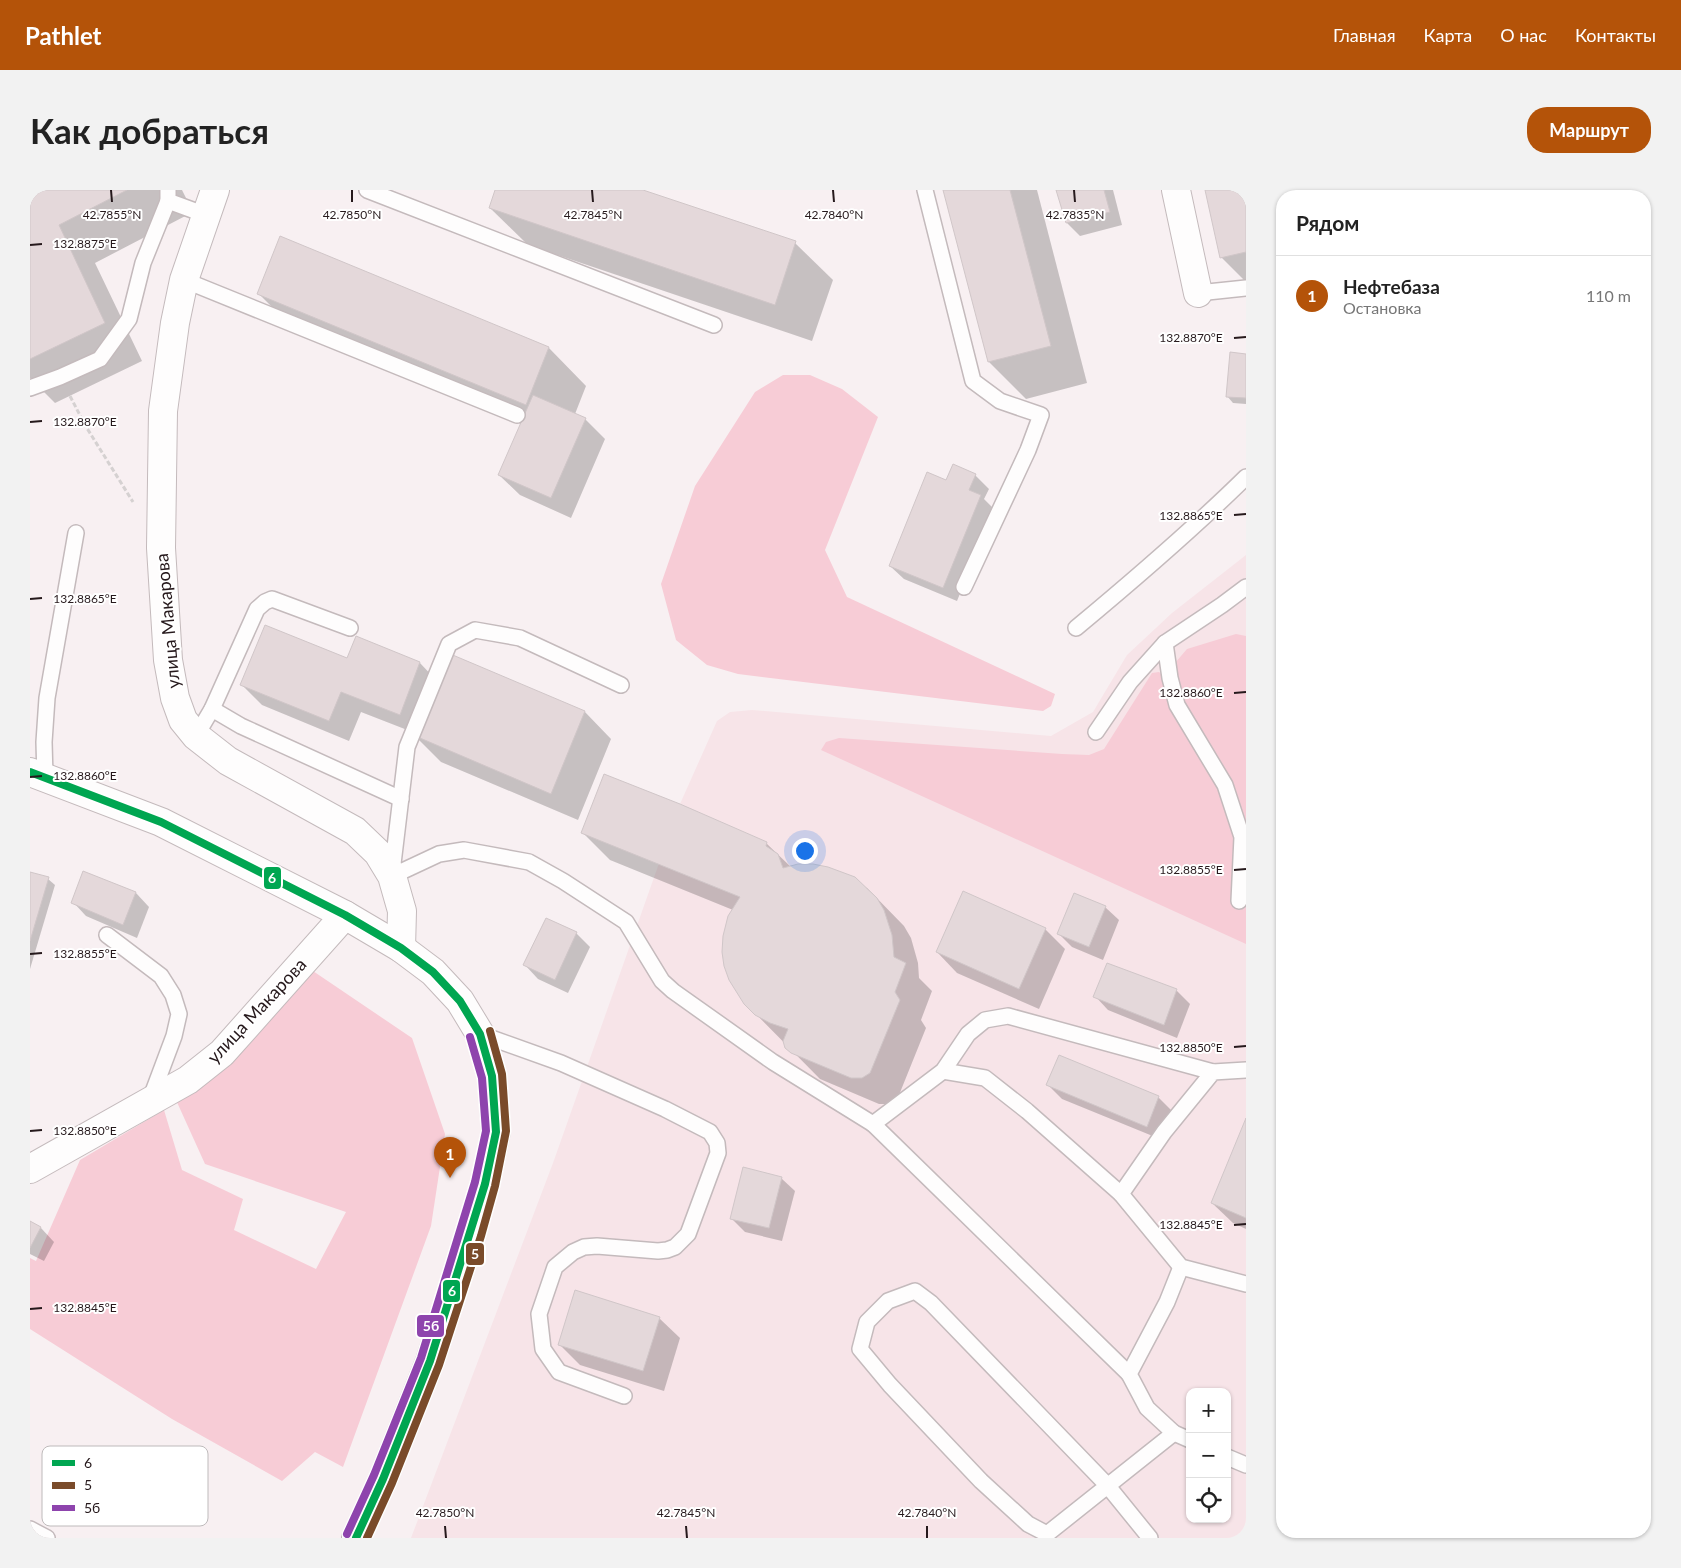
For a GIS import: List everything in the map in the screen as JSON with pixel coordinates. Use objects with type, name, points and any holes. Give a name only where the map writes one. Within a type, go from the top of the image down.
[{"type":"street","name":"улица Макарова","points":[[215,190],[184,280],[174,323],[163,411],[161,548],[168,660],[175,698],[182,720],[196,736],[228,761],[355,831],[378,853],[392,876],[402,911],[401,948]]},
{"type":"street","points":[[1176,190],[1198,294]]},
{"type":"street","points":[[38,775],[161,822],[345,915],[401,948],[433,972],[460,1000],[480,1034],[492,1076],[496,1132],[485,1184],[430,1361],[356,1538]]},
{"type":"street","name":"улица Макарова","points":[[30,1169],[188,1080],[222,1053],[345,915]]},
{"type":"lane","points":[[367,190],[714,325]]},
{"type":"lane","points":[[925,190],[973,381],[1000,401],[1041,415],[1028,450],[964,587]]},
{"type":"lane","points":[[30,388],[100,359],[128,319],[143,263],[168,196],[206,215]]},
{"type":"lane","points":[[184,280],[517,415]]},
{"type":"lane","points":[[1198,294],[1246,288]]},
{"type":"lane","points":[[1076,628],[1158,560],[1246,477]]},
{"type":"lane","points":[[38,775],[44,742],[47,698],[76,533]]},
{"type":"lane","points":[[1096,732],[1130,682],[1165,643],[1246,587]]},
{"type":"lane","points":[[196,736],[212,709],[257,609],[265,602],[272,599],[350,628]]},
{"type":"lane","points":[[392,876],[407,747],[449,644],[475,630],[520,638],[621,685]]},
{"type":"lane","points":[[1165,643],[1170,678],[1177,705],[1225,785],[1242,837],[1239,901]]},
{"type":"lane","points":[[212,709],[241,726],[401,799]]},
{"type":"lane","points":[[392,876],[438,854],[464,850],[529,862],[563,880],[626,922],[662,981],[673,991],[773,1062],[873,1124],[1129,1374],[1146,1408],[1174,1433],[1186,1438]]},
{"type":"lane","points":[[107,935],[161,976],[173,995],[179,1014],[174,1036],[150,1102]]},
{"type":"lane","points":[[873,1124],[943,1071],[968,1034],[985,1020],[1008,1016],[1213,1072],[1246,1070]]},
{"type":"lane","points":[[480,1034],[562,1063],[665,1109],[710,1132],[717,1143],[718,1153],[688,1234],[675,1247],[658,1251],[597,1246],[584,1247],[573,1252],[554,1267],[539,1314],[543,1349],[560,1372],[624,1396]]},
{"type":"lane","points":[[943,1071],[985,1078],[1027,1111],[1120,1194],[1181,1267],[1246,1284]]},
{"type":"lane","points":[[1120,1194],[1164,1132],[1213,1072]]},
{"type":"lane","points":[[1129,1374],[1167,1302],[1181,1267]]},
{"type":"lane","points":[[1150,1538],[1107,1485],[931,1303],[915,1292],[888,1301],[868,1322],[860,1348],[890,1385],[975,1474],[1028,1524],[1048,1534],[1107,1485],[1174,1433]]},
{"type":"lane","points":[[1231,1459],[1246,1465]]},
{"type":"lane","points":[[30,1529],[47,1538]]},
{"type":"path","points":[[60,377],[85,424],[136,507]]},
{"type":"shaded area","points":[[783,375],[810,375],[842,389],[878,417],[825,550],[847,597],[1055,694],[1051,706],[1043,711],[738,674],[707,665],[676,640],[661,584],[695,486],[755,392]]},
{"type":"shaded area","points":[[1246,555],[1246,1538],[411,1538],[553,1163],[680,804],[717,721],[730,712],[752,710],[1051,736],[1093,712],[1127,655],[1172,613]]},
{"type":"shaded area","points":[[1236,634],[1246,636],[1246,944],[821,750],[826,742],[839,738],[1089,755],[1104,749],[1152,673],[1159,672],[1165,677],[1244,836],[1177,689],[1175,663],[1187,649]]},
{"type":"shaded area","points":[[310,969],[412,1038],[445,1134],[431,1226],[343,1467],[315,1452],[282,1481],[172,1419],[30,1329],[30,1258],[36,1261],[80,1160],[164,1110],[182,1170],[243,1199],[234,1230],[316,1269],[346,1212],[205,1164],[176,1100],[249,1045]]},
{"type":"building","points":[[30,190],[127,190],[59,225],[105,323],[30,359]]},
{"type":"building","points":[[495,190],[643,190],[796,241],[775,305],[489,208]]},
{"type":"building","points":[[943,190],[1010,190],[1051,346],[988,362]]},
{"type":"building","points":[[1056,190],[1104,190],[1110,212],[1066,223]]},
{"type":"building","points":[[1205,190],[1246,190],[1246,252],[1220,258]]},
{"type":"building","points":[[280,236],[549,347],[526,405],[257,294]]},
{"type":"building","points":[[1230,352],[1246,354],[1246,398],[1226,397]]},
{"type":"building","points":[[533,395],[586,418],[551,498],[498,475]]},
{"type":"building","points":[[953,464],[976,474],[969,490],[981,495],[943,588],[889,566],[927,472],[946,480]]},
{"type":"building","points":[[265,625],[347,658],[356,636],[420,662],[400,715],[341,692],[329,721],[240,685]]},
{"type":"building","points":[[448,653],[585,711],[551,794],[413,735]]},
{"type":"building","points":[[604,774],[680,804],[767,842],[766,846],[778,854],[783,868],[798,864],[828,867],[855,877],[877,898],[884,910],[892,935],[894,957],[906,963],[895,992],[900,1000],[870,1073],[862,1078],[851,1078],[791,1053],[785,1048],[783,1041],[788,1029],[770,1023],[755,1015],[744,1004],[729,980],[722,952],[723,936],[728,916],[740,897],[581,833]]},
{"type":"building","points":[[83,871],[136,892],[123,925],[71,903]]},
{"type":"building","points":[[30,872],[49,877],[30,941]]},
{"type":"building","points":[[963,891],[1046,928],[1019,989],[936,952]]},
{"type":"building","points":[[1074,893],[1106,906],[1089,947],[1057,934]]},
{"type":"building","points":[[546,918],[577,932],[555,980],[523,965]]},
{"type":"building","points":[[1107,963],[1177,989],[1164,1025],[1093,997]]},
{"type":"building","points":[[1059,1055],[1159,1096],[1147,1127],[1046,1085]]},
{"type":"building","points":[[1246,1118],[1246,1218],[1211,1203]]},
{"type":"building","points":[[743,1167],[782,1177],[769,1228],[730,1219]]},
{"type":"building","points":[[30,1221],[41,1227],[30,1248]]},
{"type":"building","points":[[575,1290],[660,1317],[643,1371],[558,1345]]},
{"type":"transit line","name":"6","points":[[30,772],[161,822],[345,915],[401,948],[433,972],[460,1001],[480,1034],[492,1076],[496,1132],[485,1184],[430,1361],[383,1479],[356,1538]]},
{"type":"transit line","name":"5","points":[[367,1538],[392,1483],[439,1365],[481,1236],[495,1186],[506,1131],[502,1074],[490,1031]]},
{"type":"transit line","name":"5б","points":[[347,1534],[374,1475],[421,1358],[475,1182],[486,1131],[482,1078],[470,1037]]},
{"type":"place","name":"Нефтебаза","points":[[450,1178]]}]
